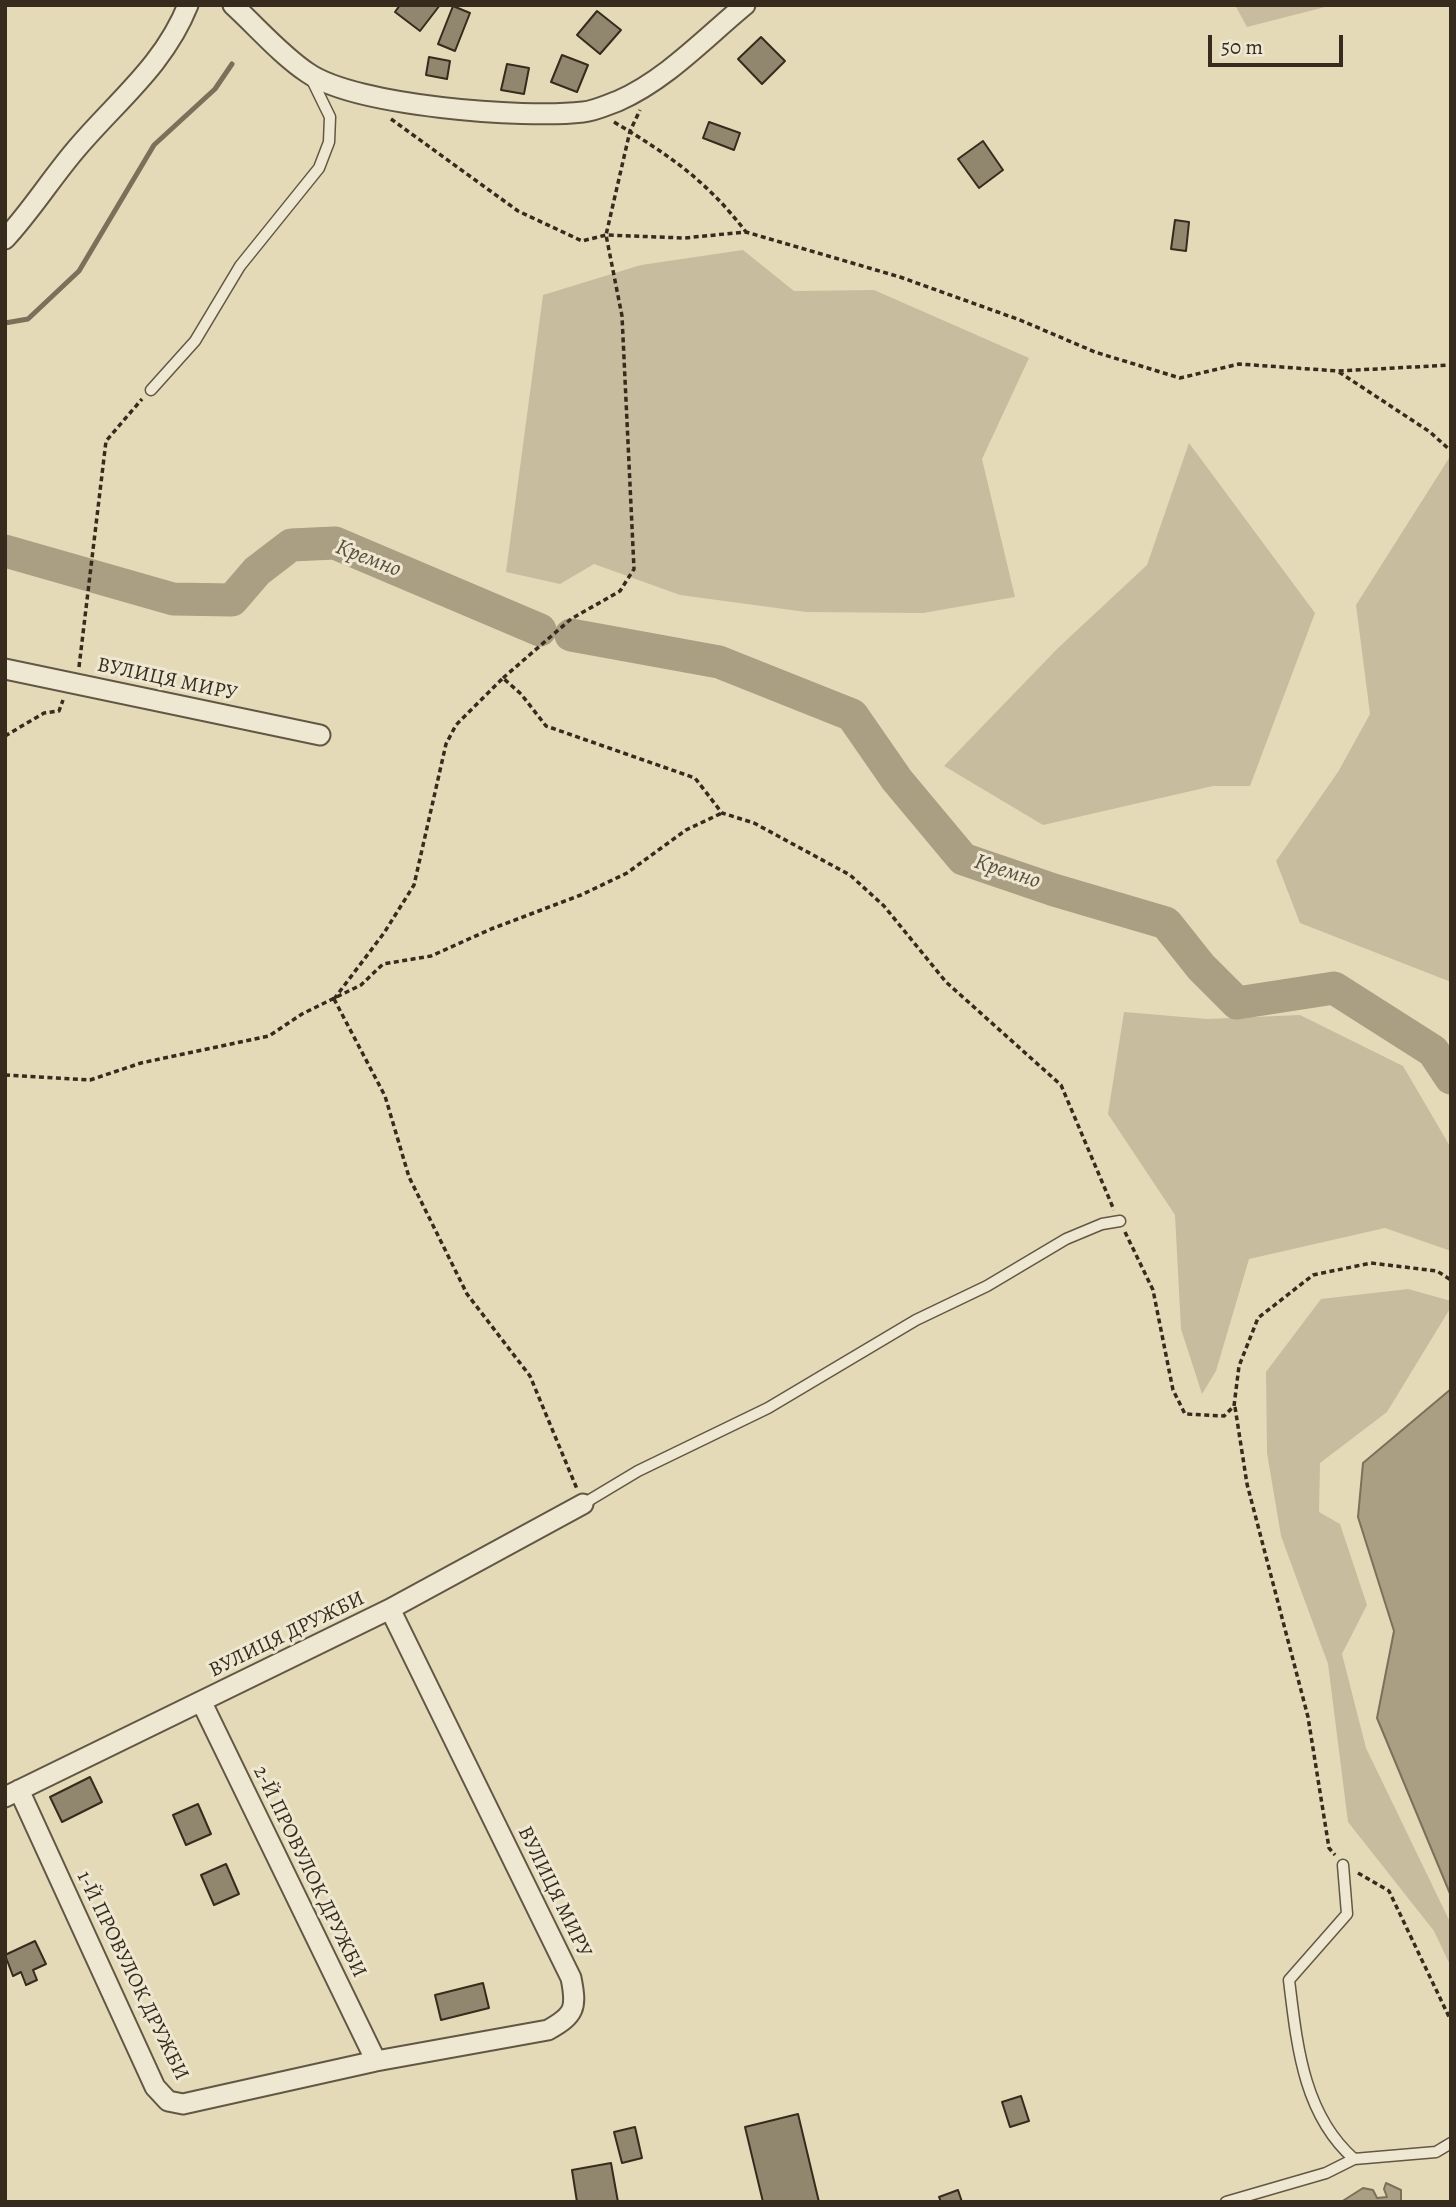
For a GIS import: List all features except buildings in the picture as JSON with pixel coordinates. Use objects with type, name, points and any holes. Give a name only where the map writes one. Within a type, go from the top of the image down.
[{"type":"street","points":[[5,239],[28,214],[77,148],[150,72],[168,47],[188,5]]},
{"type":"street","points":[[233,5],[308,73],[363,96],[539,114],[585,112],[621,100],[654,81],[745,5]]},
{"type":"street","name":"ВУЛИЦЯ МИРУ","points":[[5,670],[320,735]]},
{"type":"street","name":"ВУЛИЦЯ ДРУЖБИ","points":[[12,1793],[202,1703],[390,1609],[583,1504]]},
{"type":"street","name":"ВУЛИЦЯ МИРУ","points":[[376,2061],[548,2030],[568,2018],[576,2000],[572,1978],[390,1609]]},
{"type":"street","name":"2-Й ПРОВУЛОК ДРУЖБИ","points":[[202,1703],[376,2061]]},
{"type":"street","name":"1-Й ПРОВУЛОК ДРУЖБИ","points":[[12,1793],[155,2087],[168,2101],[183,2104],[376,2061]]},
{"type":"lane","points":[[151,390],[195,341],[240,266],[319,168],[329,142],[330,117],[308,73]]},
{"type":"lane","points":[[583,1504],[638,1471],[768,1408],[916,1320],[987,1286],[1066,1239],[1102,1224],[1120,1221]]},
{"type":"lane","points":[[1343,1865],[1347,1914],[1289,1980],[1298,2053],[1318,2115],[1339,2146],[1354,2159]]},
{"type":"lane","points":[[1226,2202],[1326,2173],[1354,2159],[1436,2152],[1451,2143]]},
{"type":"path","points":[[334,999],[384,933],[414,885],[446,744],[456,725],[503,678],[571,619],[620,591],[634,569],[622,316],[606,235],[630,131],[654,81]]},
{"type":"path","points":[[363,96],[415,139],[518,211],[582,241],[606,235],[684,238],[746,232],[900,277],[1020,320],[1095,352],[1180,378],[1239,364],[1338,371],[1451,365]]},
{"type":"path","points":[[630,131],[675,159],[721,200],[746,232]]},
{"type":"path","points":[[1338,371],[1430,432],[1451,452]]},
{"type":"path","points":[[5,736],[44,713],[59,711],[86,627],[106,441],[151,390]]},
{"type":"path","points":[[503,678],[521,694],[546,726],[695,778],[722,813],[754,823],[850,875],[884,906],[946,982],[1061,1084],[1104,1192],[1153,1290],[1173,1390],[1185,1414],[1224,1416],[1234,1406]]},
{"type":"path","points":[[5,1074],[90,1080],[141,1063],[269,1036],[302,1014],[361,985],[383,964],[431,956],[593,890],[627,873],[686,830],[722,813]]},
{"type":"path","points":[[334,999],[385,1096],[409,1177],[467,1294],[530,1376],[583,1504]]},
{"type":"path","points":[[1451,1280],[1437,1271],[1371,1263],[1313,1275],[1258,1318],[1239,1366],[1234,1406],[1247,1485],[1308,1717],[1329,1848],[1343,1865],[1389,1891],[1451,2021]]},
{"type":"shaded area","points":[[1235,5],[1333,5],[1247,27]]},
{"type":"shaded area","points":[[743,250],[794,291],[874,290],[1029,358],[982,459],[1015,597],[923,613],[806,612],[680,595],[594,564],[560,584],[506,572],[543,295],[641,265]]},
{"type":"shaded area","points":[[1189,443],[1315,613],[1250,786],[1213,786],[1043,825],[944,766],[1058,648],[1147,565]]},
{"type":"shaded area","points":[[1451,455],[1451,982],[1300,923],[1276,861],[1338,772],[1370,714],[1356,605]]},
{"type":"shaded area","points":[[1124,1012],[1207,1019],[1300,1015],[1403,1066],[1451,1148],[1451,1251],[1385,1228],[1249,1259],[1216,1371],[1202,1394],[1181,1329],[1175,1215],[1108,1114]]},
{"type":"shaded area","points":[[1408,1289],[1451,1301],[1451,1307],[1387,1412],[1320,1463],[1319,1512],[1340,1524],[1367,1605],[1342,1654],[1366,1748],[1451,1924],[1451,1967],[1434,1931],[1348,1822],[1328,1664],[1281,1536],[1267,1453],[1266,1372],[1321,1299]]},
{"type":"shaded area","points":[[1451,1389],[1451,1896],[1377,1718],[1394,1631],[1358,1517],[1363,1463]]},
{"type":"shaded area","points":[[1386,2183],[1401,2190],[1401,2202],[1341,2202],[1363,2188],[1373,2190],[1377,2198],[1387,2197],[1384,2189]]},
{"type":"waterway","points":[[5,323],[28,319],[79,271],[154,145],[215,89],[232,64]]},
{"type":"waterway","name":"Кремно","points":[[5,551],[173,599],[232,600],[257,571],[291,545],[335,543],[540,630]]},
{"type":"waterway","name":"Кремно","points":[[571,635],[719,662],[852,715],[897,780],[963,859],[1054,890],[1166,923],[1201,967],[1237,1003],[1334,988],[1433,1051],[1451,1078]]}]
